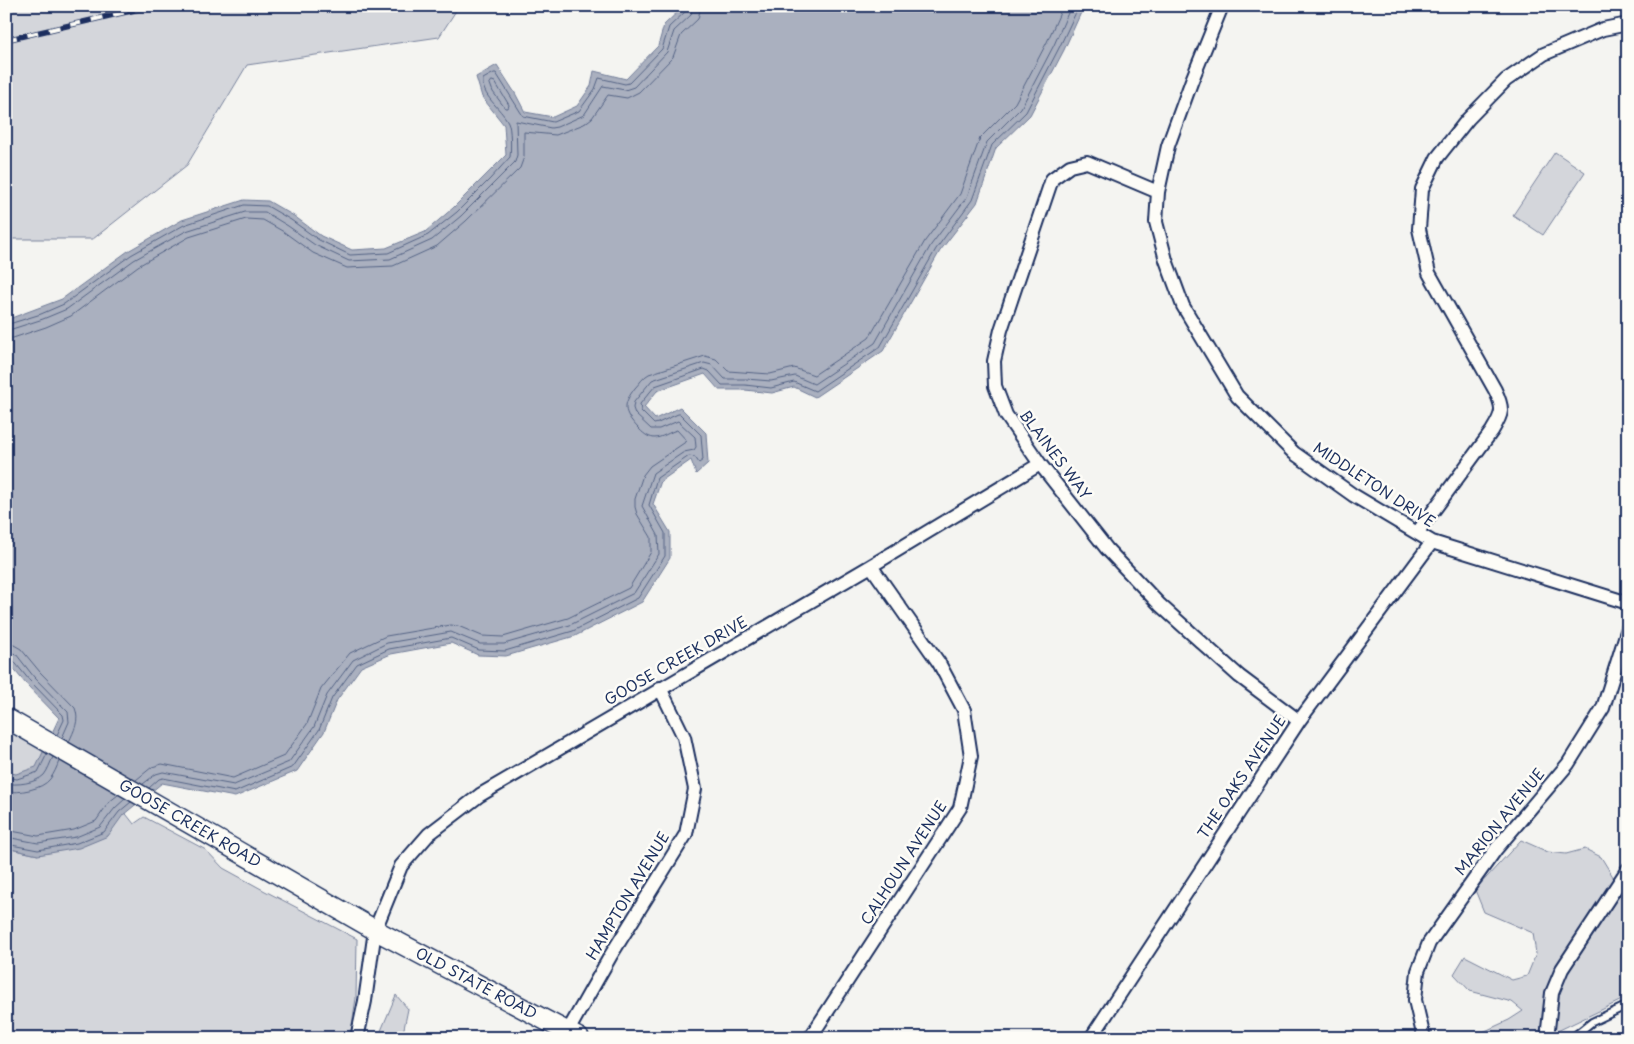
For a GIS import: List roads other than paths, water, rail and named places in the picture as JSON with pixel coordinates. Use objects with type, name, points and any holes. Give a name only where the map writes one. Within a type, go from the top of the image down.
[{"type":"main road","name":"GOOSE CREEK ROAD","points":[[6,718],[375,930]]},
{"type":"main road","name":"OLD STATE ROAD","points":[[375,930],[574,1034]]},
{"type":"street","name":"MIDDLETON DRIVE","points":[[1222,6],[1168,146],[1158,192],[1156,222],[1166,260],[1183,306],[1237,396],[1294,453],[1354,495],[1432,542],[1628,604]]},
{"type":"street","points":[[1417,533],[1492,431],[1500,418],[1502,404],[1428,273],[1420,229],[1422,188],[1437,158],[1468,119],[1506,80],[1544,54],[1603,29],[1628,24]]},
{"type":"street","name":"BLAINES WAY","points":[[1158,192],[1087,162],[1070,166],[1052,179],[1000,330],[994,361],[995,386],[1006,415],[1040,464],[1106,549],[1160,604],[1239,676],[1299,721]]},
{"type":"street","name":"GOOSE CREEK DRIVE","points":[[357,1038],[365,1001],[375,930],[401,866],[429,834],[480,796],[660,688],[871,566],[1040,464]]},
{"type":"street","name":"THE OAKS AVENUE","points":[[1091,1038],[1299,721],[1432,542]]},
{"type":"street","name":"CALHOUN AVENUE","points":[[810,1038],[960,808],[971,756],[964,710],[939,663],[871,566]]},
{"type":"street","name":"MARION AVENUE","points":[[1424,1038],[1415,1000],[1418,971],[1429,943],[1496,849],[1568,764],[1603,708],[1628,628]]},
{"type":"street","name":"HAMPTON AVENUE","points":[[574,1034],[610,955],[686,834],[695,789],[684,737],[660,688]]},
{"type":"street","points":[[1547,1038],[1552,993],[1562,969],[1628,869]]},
{"type":"lane","points":[[1572,1038],[1592,1022],[1628,1005]]},
{"type":"water","points":[[684,6],[1084,6],[1064,50],[1030,115],[996,148],[977,203],[940,251],[883,351],[815,397],[794,387],[772,393],[719,390],[705,374],[657,391],[644,407],[655,419],[680,407],[706,433],[708,463],[696,474],[691,460],[661,481],[653,504],[670,532],[670,558],[642,602],[575,636],[506,656],[478,655],[451,643],[391,654],[361,667],[337,700],[324,732],[297,771],[235,797],[162,783],[123,815],[108,836],[79,848],[38,855],[6,848],[6,772],[16,774],[36,767],[59,718],[6,660],[6,320],[62,299],[128,251],[182,220],[244,200],[268,201],[294,216],[321,236],[352,250],[386,248],[425,232],[453,208],[506,155],[504,125],[482,97],[476,77],[497,65],[525,112],[553,117],[577,106],[591,86],[594,71],[626,79],[658,46],[664,25]]},
{"type":"railway","points":[[6,40],[152,6]]}]
